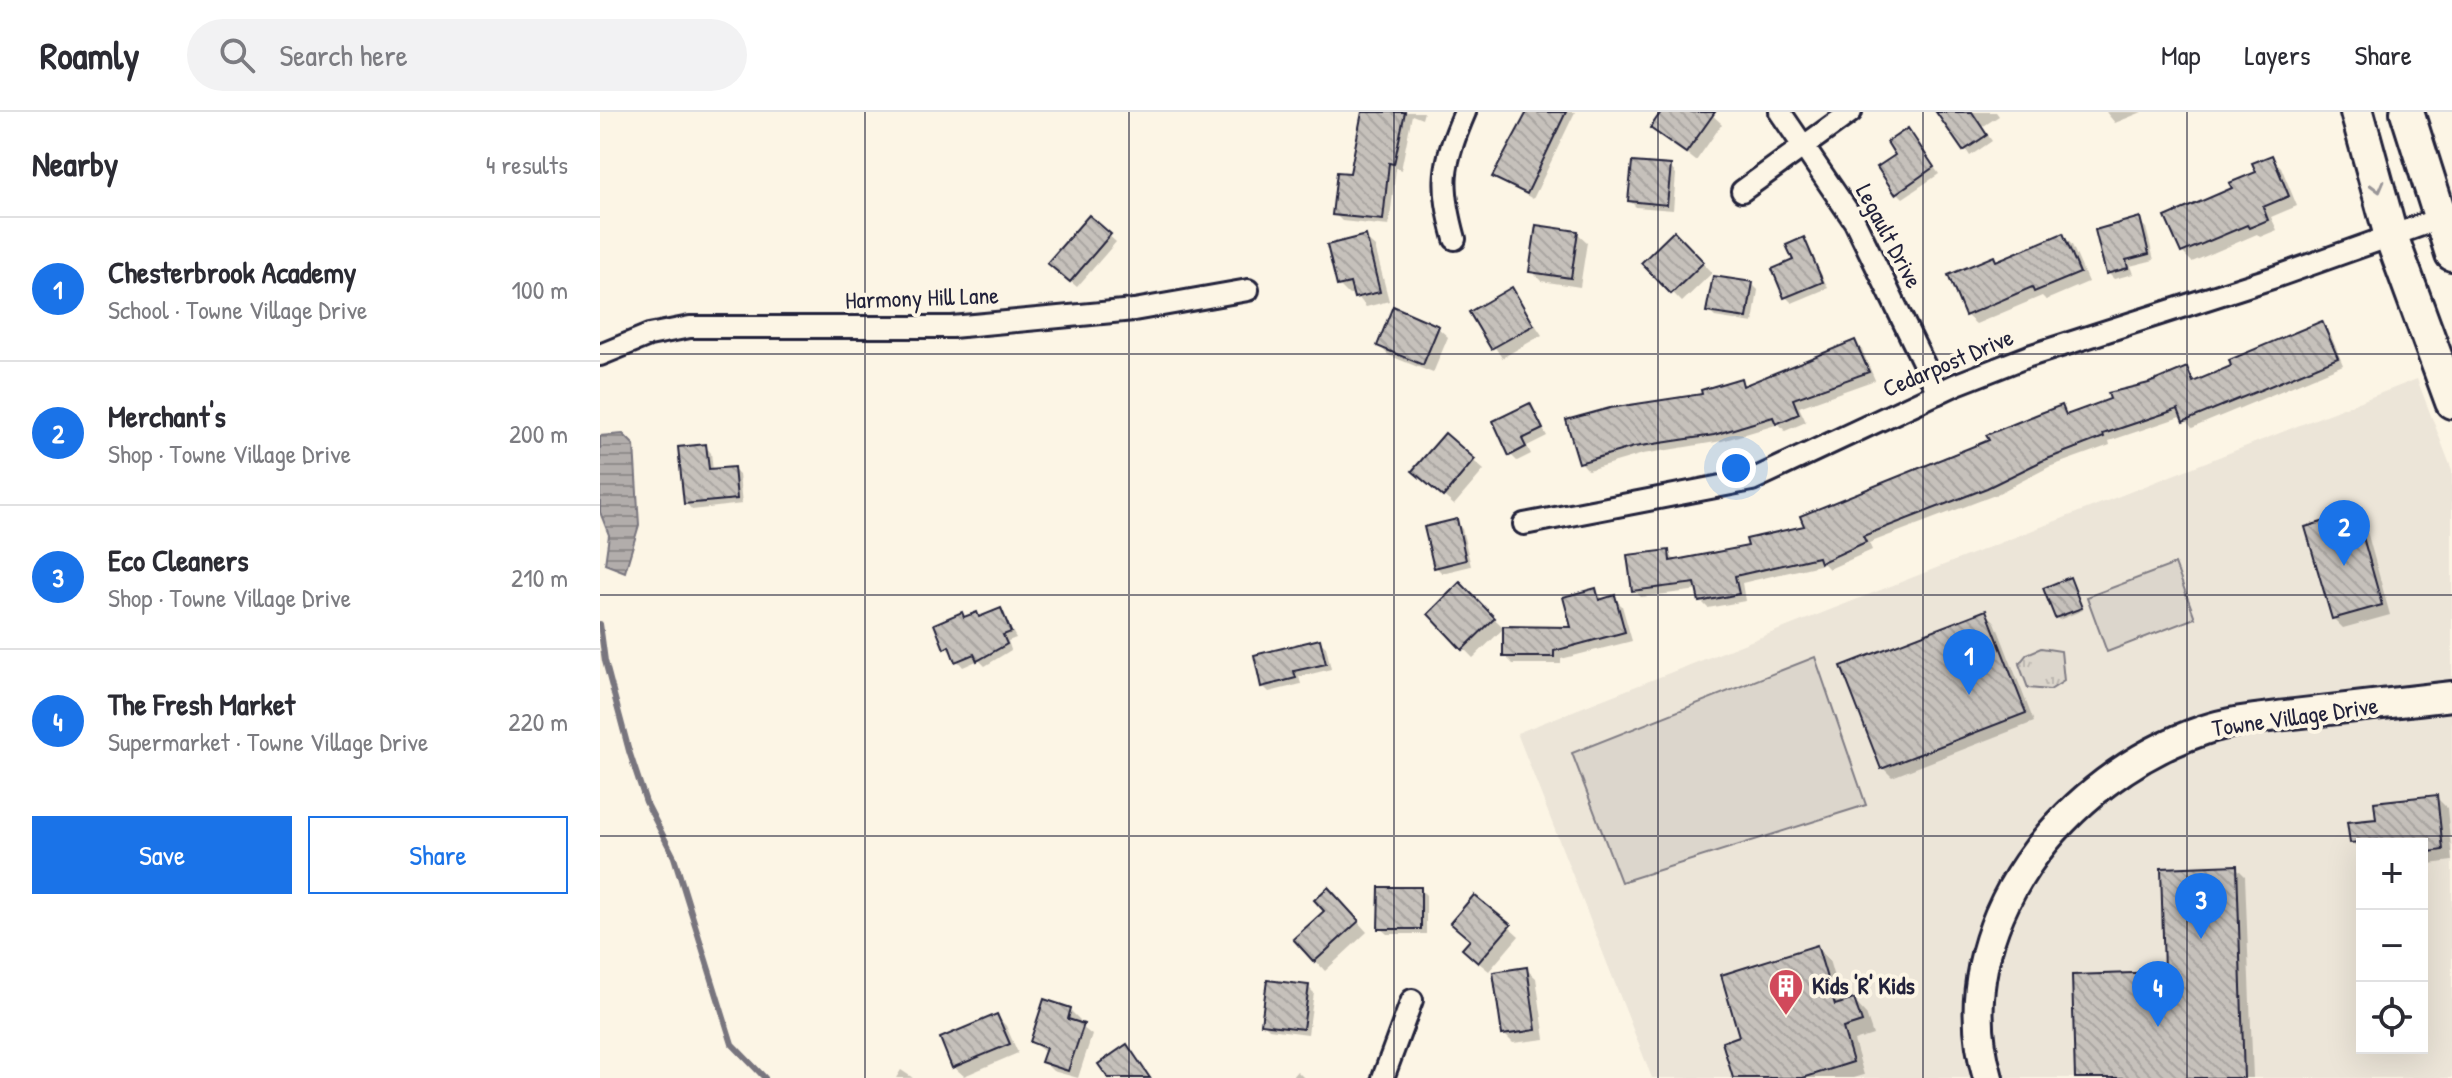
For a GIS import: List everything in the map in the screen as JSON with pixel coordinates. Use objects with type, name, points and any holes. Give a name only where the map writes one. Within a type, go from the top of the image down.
[{"type":"main road","points":[[2357,112],[2391,236],[2452,402]]},
{"type":"main road","points":[[2407,112],[2445,217],[2452,254]]},
{"type":"street","points":[[1455,239],[1444,199],[1443,175],[1465,112]]},
{"type":"street","name":"Legault Drive","points":[[1780,112],[1805,145],[1869,246],[1938,393]]},
{"type":"street","points":[[1742,191],[1851,112]]},
{"type":"street","name":"Cedarpost Drive","points":[[1524,524],[1752,480],[1938,393],[2029,356],[2445,217]]},
{"type":"street","name":"Harmony Hill Lane","points":[[600,355],[649,335],[690,327],[952,327],[1134,310],[1248,290]]},
{"type":"street","name":"Towne Village Drive","points":[[1988,1078],[1980,1043],[1979,1005],[1983,973],[1997,918],[2033,856],[2055,827],[2103,783],[2168,744],[2236,722],[2452,696]]},
{"type":"street","points":[[1383,1078],[1412,1000]]},
{"type":"shaded area","points":[[2417,379],[2452,470],[2452,1078],[1652,1078],[1517,733]]},
{"type":"shaded area","points":[[623,434],[634,445],[639,525],[625,572],[605,564],[609,535],[600,512],[600,436]]},
{"type":"green space","points":[[2175,564],[2195,618],[2107,652],[2087,597]]},
{"type":"green space","points":[[2041,648],[2061,651],[2064,681],[2050,690],[2028,688],[2019,664],[2027,654]]},
{"type":"green space","points":[[1815,657],[1866,805],[1621,882],[1572,753]]},
{"type":"building","points":[[1362,112],[1405,112],[1394,164],[1389,163],[1383,220],[1332,215],[1337,172],[1350,173]]},
{"type":"building","points":[[1527,112],[1566,112],[1527,194],[1492,177]]},
{"type":"building","points":[[1661,112],[1715,112],[1686,153],[1650,128]]},
{"type":"building","points":[[1936,112],[1972,112],[1987,135],[1963,151]]},
{"type":"building","points":[[1908,128],[1934,167],[1895,194],[1877,167],[1895,155],[1887,142]]},
{"type":"building","points":[[2272,155],[2289,196],[2263,207],[2268,220],[2249,228],[2247,225],[2181,253],[2165,217],[2232,188],[2229,183],[2256,172],[2252,163]]},
{"type":"building","points":[[1632,162],[1671,165],[1667,205],[1628,201]]},
{"type":"building","points":[[1089,215],[1111,234],[1070,282],[1047,263]]},
{"type":"building","points":[[2140,217],[2149,254],[2126,260],[2128,268],[2106,274],[2095,230]]},
{"type":"building","points":[[1536,225],[1578,231],[1571,278],[1529,272]]},
{"type":"building","points":[[1674,231],[1704,262],[1671,294],[1641,263]]},
{"type":"building","points":[[2063,233],[2080,273],[2034,292],[2032,287],[1965,316],[1948,275],[1994,256],[1996,261]]},
{"type":"building","points":[[1366,235],[1380,292],[1354,298],[1350,283],[1337,286],[1327,245]]},
{"type":"building","points":[[1804,237],[1823,282],[1784,298],[1772,269],[1793,260],[1786,245]]},
{"type":"building","points":[[1713,276],[1753,282],[1747,318],[1706,312]]},
{"type":"building","points":[[1512,287],[1534,325],[1491,349],[1469,312]]},
{"type":"building","points":[[1393,306],[1439,326],[1423,365],[1377,346]]},
{"type":"building","points":[[2322,321],[2338,358],[2183,422],[2178,409],[2103,434],[2104,437],[2042,461],[1987,488],[1863,536],[1866,542],[1820,563],[1818,557],[1735,576],[1739,594],[1699,602],[1695,583],[1632,591],[1627,555],[1669,550],[1670,561],[1748,546],[1746,539],[1804,526],[1800,516],[1989,440],[1986,435],[2038,414],[2062,405],[2066,415],[2110,399],[2108,393],[2149,383],[2187,367],[2193,382],[2231,366],[2229,360]]},
{"type":"building","points":[[1855,340],[1869,372],[1793,399],[1799,414],[1776,424],[1773,417],[1714,435],[1634,447],[1579,463],[1566,420],[1610,408],[1702,394],[1701,390],[1741,378],[1743,386]]},
{"type":"building","points":[[1530,403],[1543,429],[1522,439],[1526,447],[1509,456],[1493,421]]},
{"type":"building","points":[[1445,433],[1475,459],[1443,497],[1412,471]]},
{"type":"building","points":[[706,444],[709,469],[734,467],[737,499],[684,504],[678,447]]},
{"type":"building","points":[[2356,512],[2382,605],[2332,619],[2305,527]]},
{"type":"building","points":[[1457,519],[1466,560],[1434,568],[1424,527]]},
{"type":"building","points":[[2070,577],[2082,608],[2055,618],[2043,588]]},
{"type":"building","points":[[1460,582],[1495,618],[1462,650],[1428,614]]},
{"type":"building","points":[[1596,588],[1599,600],[1615,595],[1625,632],[1554,651],[1554,657],[1503,657],[1503,626],[1571,627],[1563,597]]},
{"type":"building","points":[[1001,608],[1011,632],[1003,635],[1007,644],[977,661],[974,654],[955,662],[949,646],[944,649],[934,624],[962,612],[964,617],[977,612],[979,617]]},
{"type":"building","points":[[1986,610],[2026,713],[1881,769],[1841,666]]},
{"type":"building","points":[[1320,639],[1326,664],[1294,671],[1296,678],[1261,687],[1254,655]]},
{"type":"building","points":[[2437,795],[2443,850],[2428,852],[2428,838],[2356,838],[2356,842],[2350,843],[2347,822],[2376,819],[2374,802]]},
{"type":"building","points":[[2237,865],[2244,1078],[2075,1078],[2072,975],[2164,972],[2161,868]]},
{"type":"building","points":[[1328,887],[1359,921],[1314,962],[1293,939],[1324,911],[1314,900]]},
{"type":"building","points":[[1379,887],[1421,887],[1421,929],[1378,929]]},
{"type":"building","points":[[1474,895],[1511,925],[1478,963],[1462,949],[1470,940],[1450,923]]},
{"type":"building","name":"Kids 'R' Kids","points":[[1817,945],[1835,1005],[1854,999],[1862,1022],[1843,1028],[1853,1062],[1803,1078],[1733,1078],[1722,1042],[1739,1036],[1721,975]]},
{"type":"building","points":[[1527,967],[1536,1030],[1502,1035],[1493,972]]},
{"type":"building","points":[[1267,980],[1309,985],[1303,1029],[1261,1024]]},
{"type":"building","points":[[1044,999],[1071,1008],[1068,1019],[1084,1024],[1068,1071],[1041,1062],[1046,1048],[1030,1042]]},
{"type":"building","points":[[997,1014],[1010,1044],[952,1068],[940,1038]]},
{"type":"building","points":[[1127,1044],[1150,1078],[1108,1078],[1098,1064]]},
{"type":"waterway","points":[[600,624],[605,661],[629,751],[646,802],[674,857],[732,1044],[765,1078]]},
{"type":"place","name":"Merchant's","points":[[2344,566]]},
{"type":"place","name":"Chesterbrook Academy","points":[[1969,695]]},
{"type":"place","name":"Eco Cleaners","points":[[2201,939]]},
{"type":"place","name":"Kids 'R' Kids","points":[[1786,1017]]},
{"type":"place","name":"The Fresh Market","points":[[2158,1027]]}]
